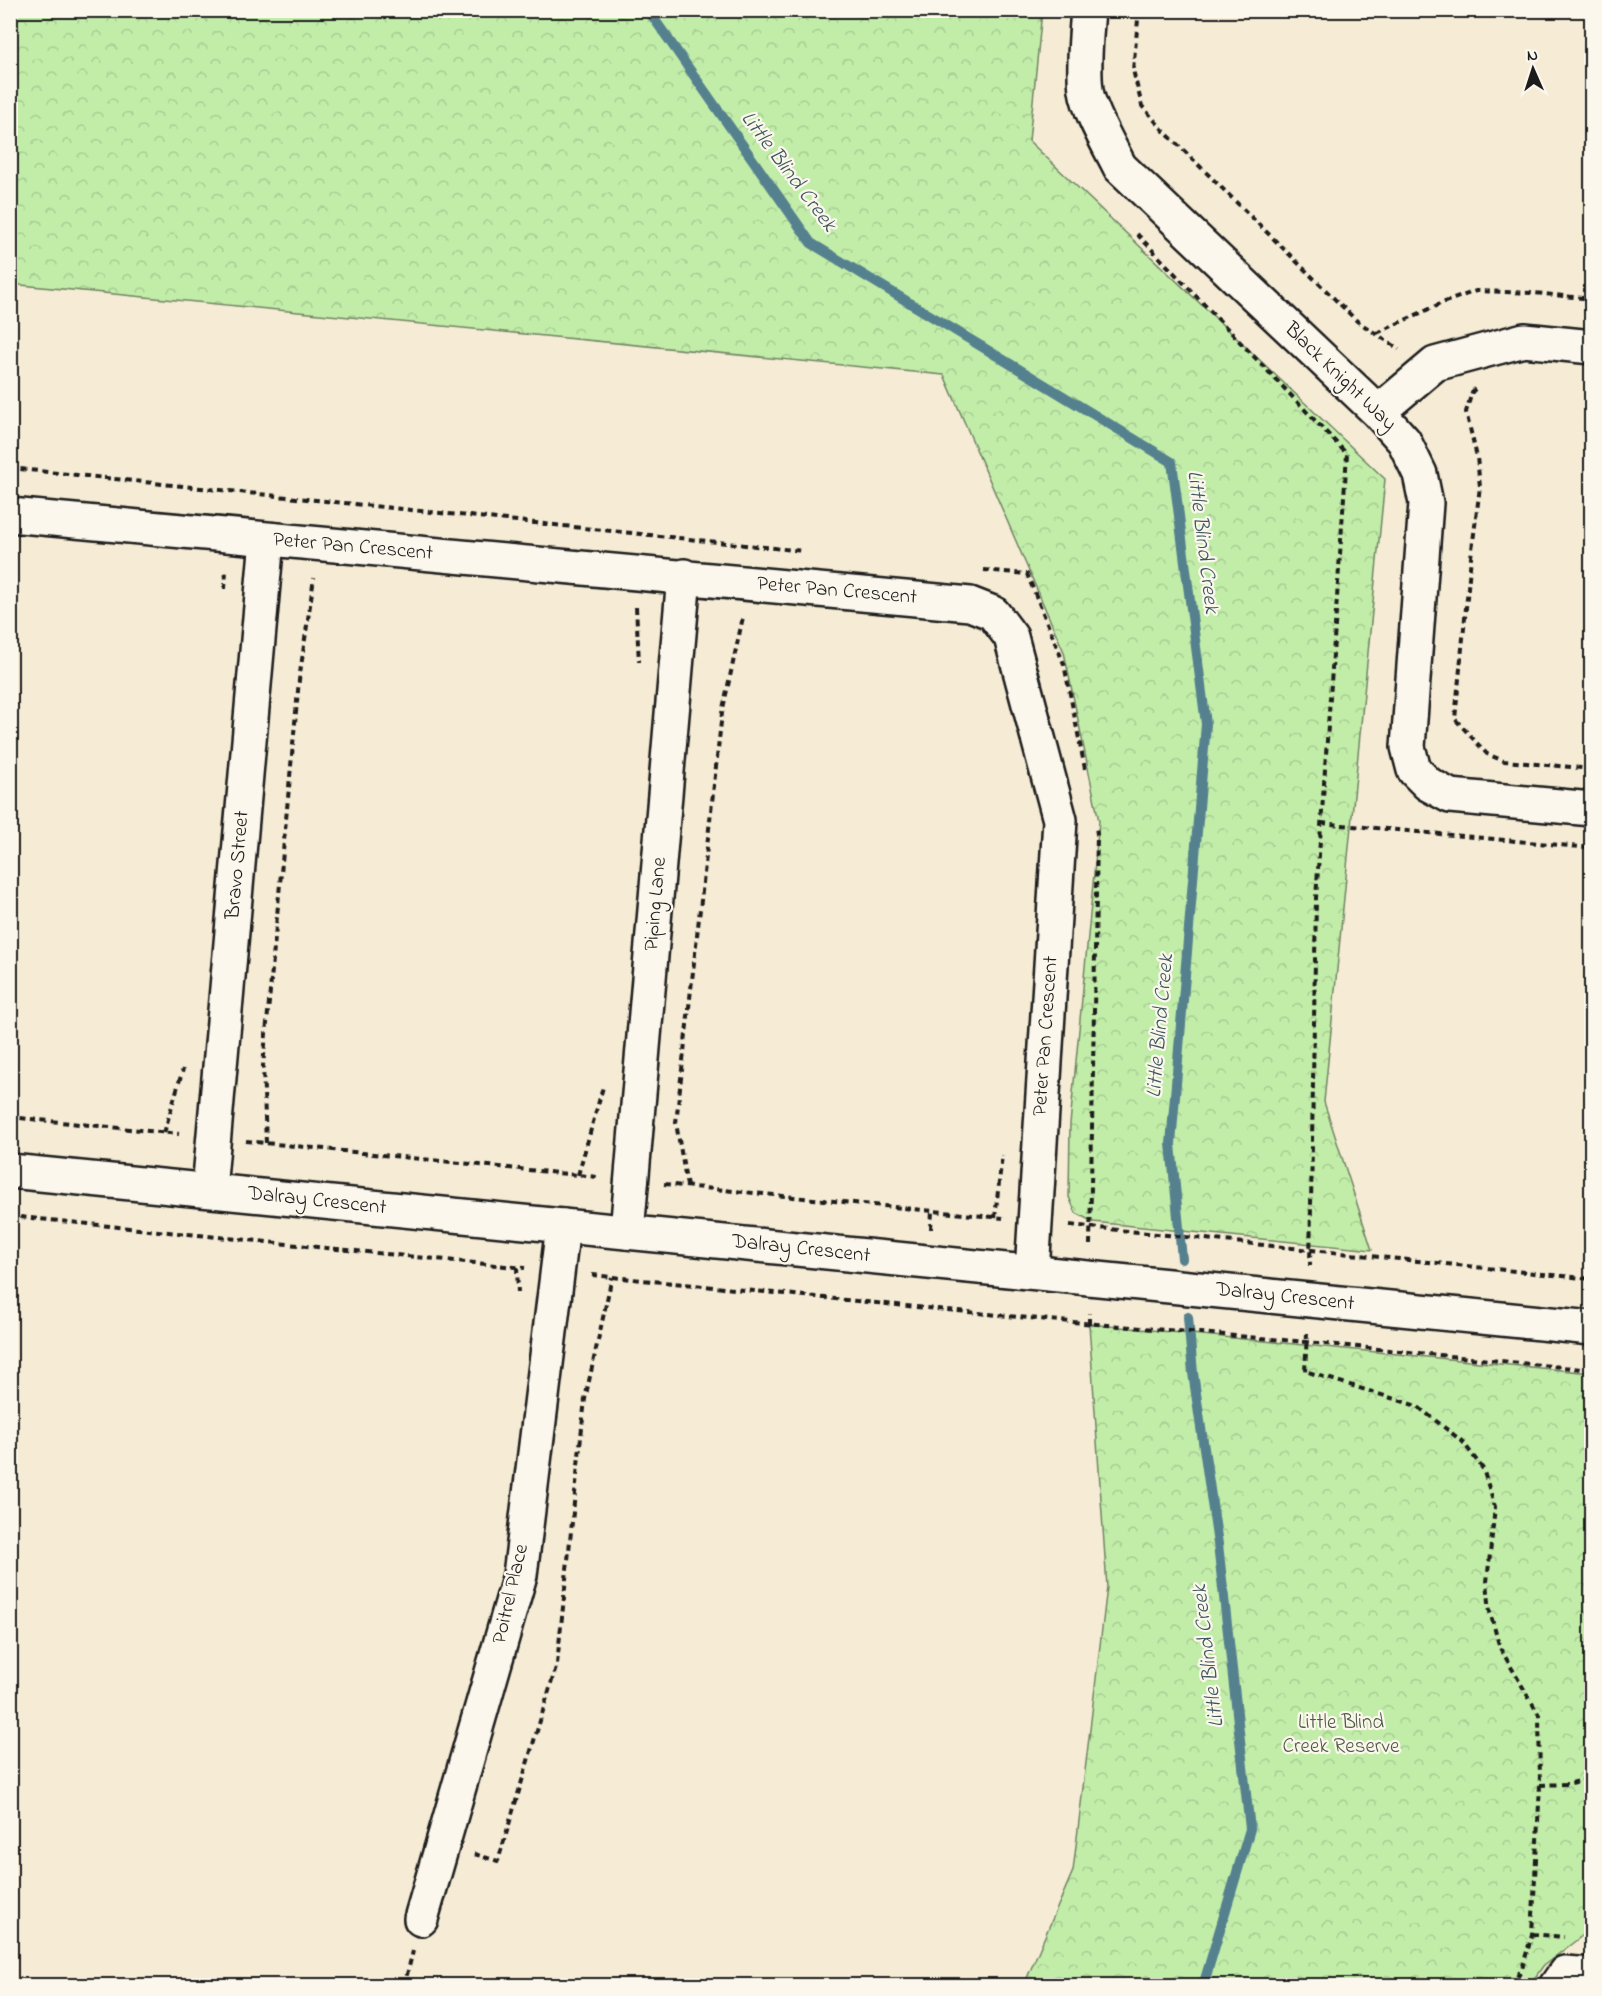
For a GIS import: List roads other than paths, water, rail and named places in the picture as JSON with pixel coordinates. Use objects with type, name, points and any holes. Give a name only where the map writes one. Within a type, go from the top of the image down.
[{"type":"street","name":"Black Knight Way","points":[[1088,10],[1086,91],[1100,129],[1120,167],[1378,412],[1404,441],[1420,474],[1426,503],[1408,747],[1414,770],[1428,784],[1450,796],[1592,809]]},
{"type":"street","points":[[1378,412],[1435,364],[1524,340],[1592,347]]},
{"type":"street","name":"Peter Pan Crescent","points":[[10,515],[970,604],[993,613],[1011,637],[1060,820],[1032,1272]]},
{"type":"street","name":"Bravo Street","points":[[209,1190],[267,539]]},
{"type":"street","name":"Piping Lane","points":[[627,1232],[684,576]]},
{"type":"street","name":"Dalray Crescent","points":[[10,1171],[1592,1328]]},
{"type":"street","name":"Poitrel Place","points":[[421,1919],[520,1575],[563,1226]]},
{"type":"street","points":[[1556,1986],[1565,1972],[1592,1975]]},
{"type":"waterway","name":"Little Blind Creek","points":[[648,10],[811,243],[1172,462],[1206,724],[1171,1144],[1182,1259]]},
{"type":"waterway","name":"Little Blind Creek","points":[[1188,1317],[1193,1373],[1218,1544],[1250,1829],[1203,1986]]},
{"type":"park label","name":"Little Blind Creek Reserve","points":[[1341,1735]]}]
